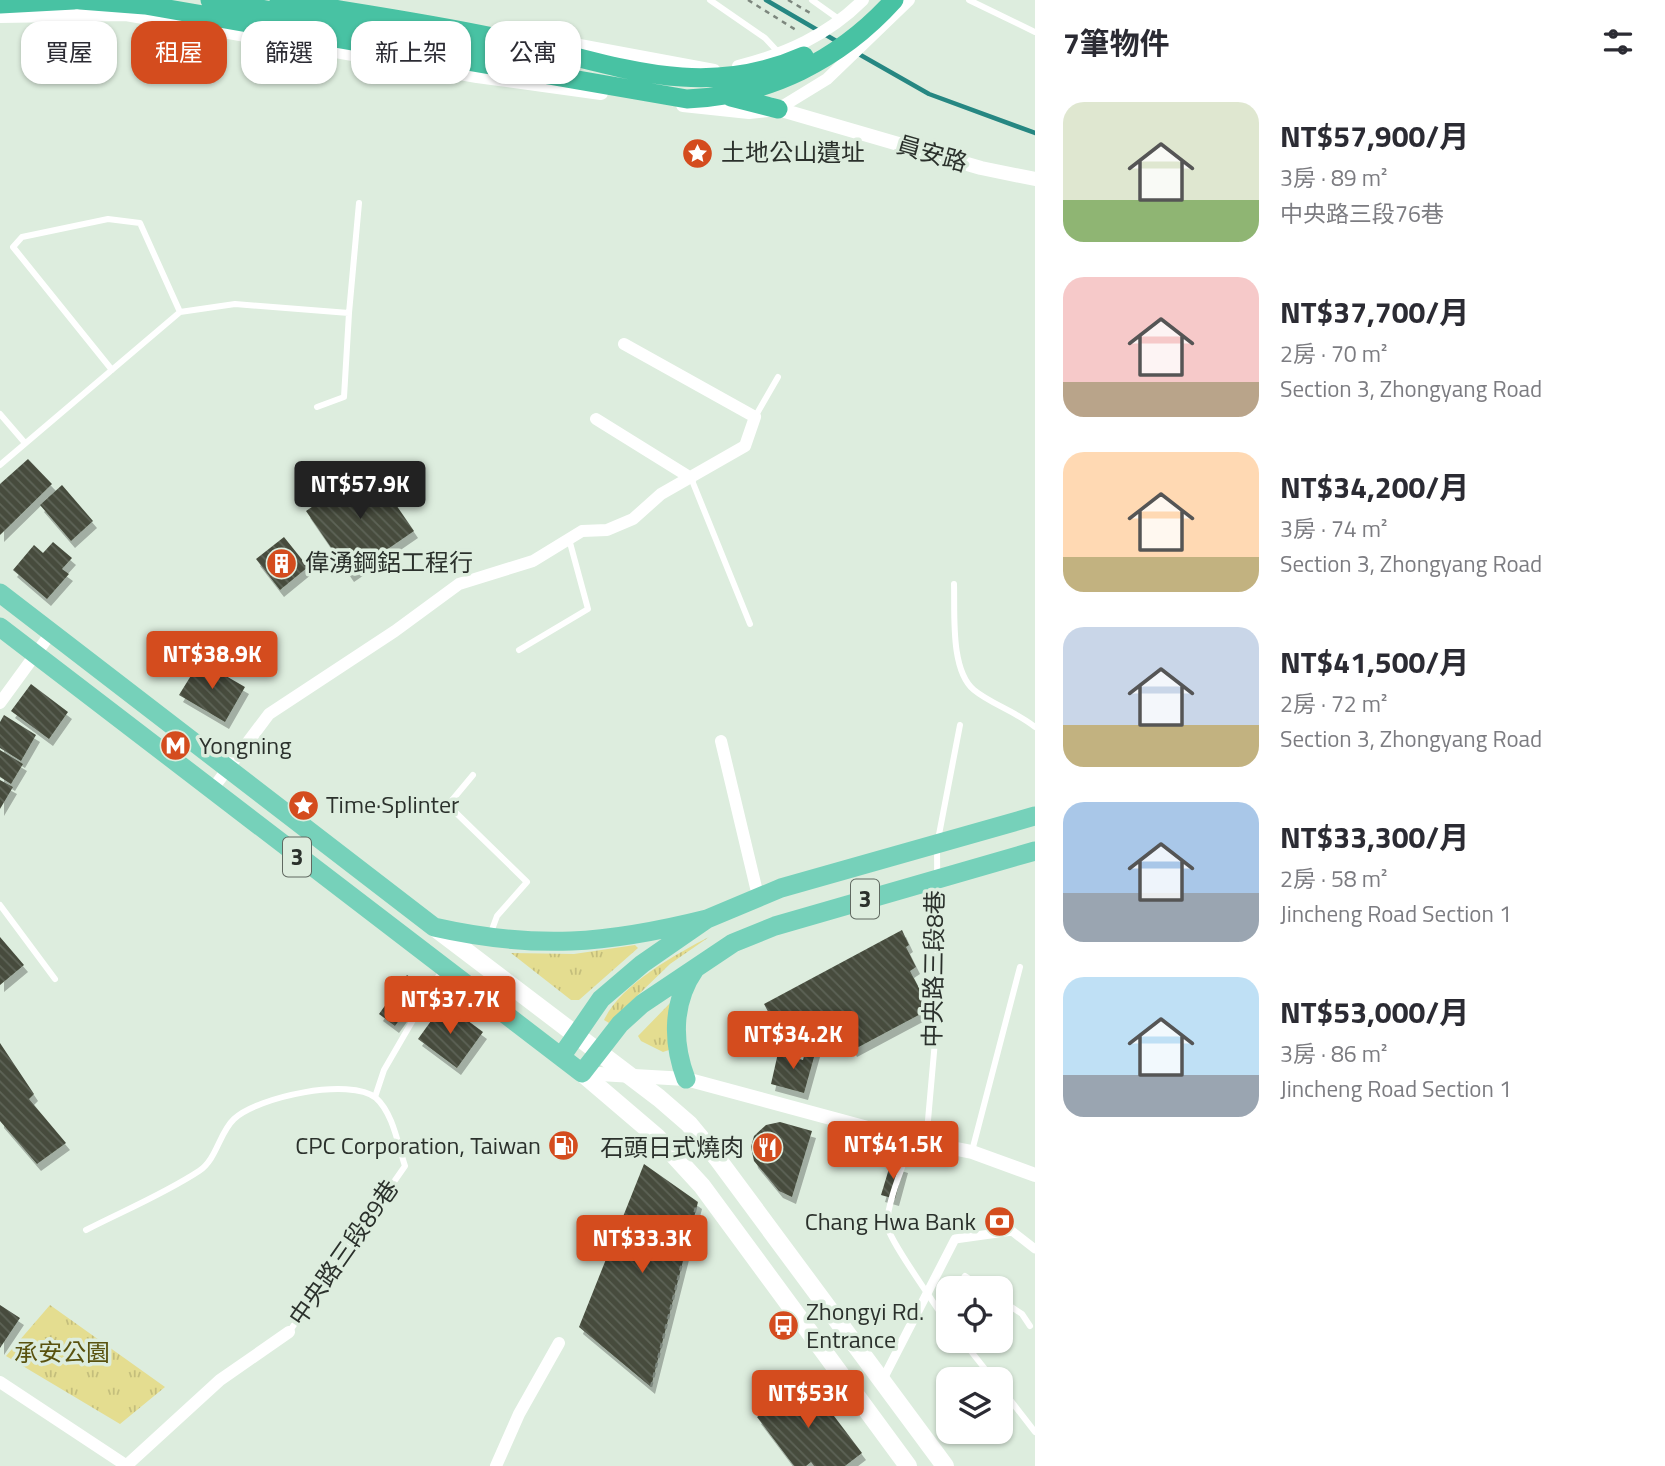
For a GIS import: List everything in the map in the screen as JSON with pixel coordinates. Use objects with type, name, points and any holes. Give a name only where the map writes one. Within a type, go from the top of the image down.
[{"type":"highway","points":[[0,4],[74,0]]},
{"type":"highway","points":[[80,0],[243,8]]},
{"type":"highway","points":[[210,0],[686,86],[778,109]]},
{"type":"highway","points":[[279,0],[503,39],[644,74],[703,80],[761,72],[802,57],[839,37],[880,0]]},
{"type":"highway","points":[[145,5],[687,99],[739,94],[784,79],[846,45],[894,0]]},
{"type":"main road","name":"3","points":[[0,593],[434,927],[489,939],[536,943],[592,941],[647,934],[708,919]]},
{"type":"main road","name":"3","points":[[0,627],[582,1073],[598,1051],[642,1004],[700,962],[733,943],[775,926],[1035,851]]},
{"type":"main road","name":"3","points":[[561,1057],[593,1008],[620,981],[708,919],[758,895],[1035,816]]},
{"type":"main road","points":[[434,927],[628,1074],[666,1104],[704,1140],[945,1466]]},
{"type":"main road","points":[[686,1079],[678,1057],[675,1031],[685,983],[700,962]]},
{"type":"main road","points":[[582,1073],[657,1137],[702,1186],[908,1466]]},
{"type":"street","name":"員安路","points":[[333,0],[717,71],[736,78],[778,109],[981,168],[1035,179]]},
{"type":"street","points":[[717,71],[779,53],[809,41],[838,24],[863,0]]},
{"type":"street","points":[[0,16],[126,14],[477,76],[749,112],[778,109],[827,79],[909,0]]},
{"type":"street","points":[[211,791],[269,714],[395,631],[459,584],[533,561],[582,531],[607,530],[633,519],[661,494],[745,446],[755,417],[624,344]]},
{"type":"street","points":[[596,419],[691,478]]},
{"type":"street","points":[[0,703],[51,633]]},
{"type":"street","points":[[721,741],[758,895]]},
{"type":"street","points":[[582,1073],[686,1079],[919,1142],[972,1152],[1035,1175]]},
{"type":"street","points":[[882,1381],[955,1239],[1012,1231],[1035,1249]]},
{"type":"street","name":"中央路三段89巷","points":[[126,1466],[220,1380],[289,1332]]},
{"type":"street","points":[[496,1466],[519,1414],[559,1343]]},
{"type":"street","points":[[0,1382],[126,1466]]},
{"type":"lane","points":[[710,0],[765,38],[779,53]]},
{"type":"lane","points":[[812,0],[838,24]]},
{"type":"lane","points":[[969,0],[1035,32]]},
{"type":"lane","points":[[317,407],[344,397],[359,202]]},
{"type":"lane","points":[[112,370],[13,247],[22,237],[108,219],[140,223],[180,312]]},
{"type":"lane","points":[[0,465],[180,312],[235,304],[349,313]]},
{"type":"lane","points":[[755,417],[778,377]]},
{"type":"lane","points":[[0,414],[25,443]]},
{"type":"lane","points":[[691,478],[750,624]]},
{"type":"lane","points":[[519,650],[588,610],[569,539]]},
{"type":"lane","points":[[954,584],[956,656],[972,689],[1015,711],[1035,727]]},
{"type":"lane","name":"中央路三段8巷","points":[[928,1289],[895,1247],[886,1225],[919,1142],[938,1007],[937,845],[960,725]]},
{"type":"lane","points":[[473,775],[448,805],[527,882],[497,916],[489,939]]},
{"type":"lane","points":[[0,905],[55,979]]},
{"type":"lane","points":[[972,1152],[1020,967]]},
{"type":"lane","points":[[86,1230],[201,1170],[227,1126],[237,1116],[258,1105],[316,1090],[343,1088],[375,1097],[384,1070],[443,968]]},
{"type":"lane","name":"中央路三段89巷","points":[[289,1332],[405,1166],[388,1114],[375,1097]]},
{"type":"lane","points":[[928,1289],[936,1303]]},
{"type":"lane","points":[[1013,1308],[1022,1314],[1030,1326]]},
{"type":"lane","points":[[972,1353],[983,1367]]},
{"type":"lane","points":[[1013,1404],[1035,1432]]},
{"type":"path","points":[[748,0],[789,24],[809,41]]},
{"type":"path","points":[[788,0],[838,24]]},
{"type":"path","points":[[650,1387],[702,1186]]},
{"type":"green space","points":[[709,937],[670,964],[609,1023],[604,1020],[612,1007],[636,983],[665,962]]},
{"type":"green space","points":[[635,945],[638,948],[579,1000],[571,1000],[511,953],[574,954]]},
{"type":"green space","points":[[673,1000],[669,1050],[663,1052],[641,1041],[638,1036]]},
{"type":"green space","name":"承安公園","points":[[50,1305],[165,1387],[120,1424],[6,1356]]},
{"type":"building","points":[[28,459],[52,484],[0,535],[0,484]]},
{"type":"building","points":[[370,467],[414,531],[350,575],[306,511]]},
{"type":"building","points":[[62,485],[93,521],[71,541],[40,505]]},
{"type":"building","name":"偉湧鋼鋁工程行","points":[[284,537],[308,567],[280,590],[256,559]]},
{"type":"building","points":[[53,542],[72,558],[62,569],[69,574],[47,599],[13,570],[34,545],[43,553]]},
{"type":"building","points":[[200,661],[245,687],[225,722],[179,695]]},
{"type":"building","points":[[31,684],[68,712],[49,739],[11,711]]},
{"type":"building","points":[[4,715],[36,735],[21,761],[0,748],[0,722]]},
{"type":"building","points":[[0,750],[23,764],[11,784],[0,777]]},
{"type":"building","points":[[0,780],[13,787],[0,809]]},
{"type":"building","points":[[902,930],[909,945],[906,947],[916,967],[910,971],[930,1009],[853,1050],[850,1044],[840,1049],[835,1040],[821,1048],[813,1032],[787,1047],[764,1004]]},
{"type":"building","points":[[0,937],[24,965],[0,985]]},
{"type":"building","points":[[407,975],[423,987],[395,1026],[379,1014]]},
{"type":"building","points":[[444,1003],[483,1032],[457,1068],[418,1039]]},
{"type":"building","points":[[0,1043],[34,1094],[29,1099],[66,1143],[37,1164],[0,1121]]},
{"type":"building","points":[[806,1048],[816,1050],[804,1093],[771,1084],[778,1053],[803,1060]]},
{"type":"building","points":[[780,1122],[812,1131],[792,1197],[779,1191],[754,1161],[751,1147],[754,1136],[766,1125]]},
{"type":"building","points":[[891,1162],[904,1166],[895,1199],[881,1195]]},
{"type":"building","points":[[644,1164],[698,1202],[651,1387],[579,1327]]},
{"type":"building","points":[[0,1305],[20,1318],[0,1348]]},
{"type":"building","points":[[806,1379],[862,1453],[845,1466],[814,1466],[811,1462],[806,1466],[794,1466],[757,1417]]},
{"type":"waterway","points":[[766,0],[838,42]]},
{"type":"waterway","points":[[857,53],[929,94],[1035,133]]},
{"type":"place","name":"土地公山遺址","points":[[698,153]]},
{"type":"place","name":"偉湧鋼鋁工程行","points":[[282,563]]},
{"type":"place","name":"Yongning","points":[[176,746]]},
{"type":"place","name":"Time·Splinter","points":[[303,805]]},
{"type":"place","name":"CPC Corporation, Taiwan","points":[[564,1146]]},
{"type":"place","name":"石頭日式燒肉","points":[[767,1148]]},
{"type":"place","name":"Chang Hwa Bank","points":[[999,1222]]},
{"type":"place","name":"Zhongyi Rd. Entrance","points":[[783,1326]]}]
